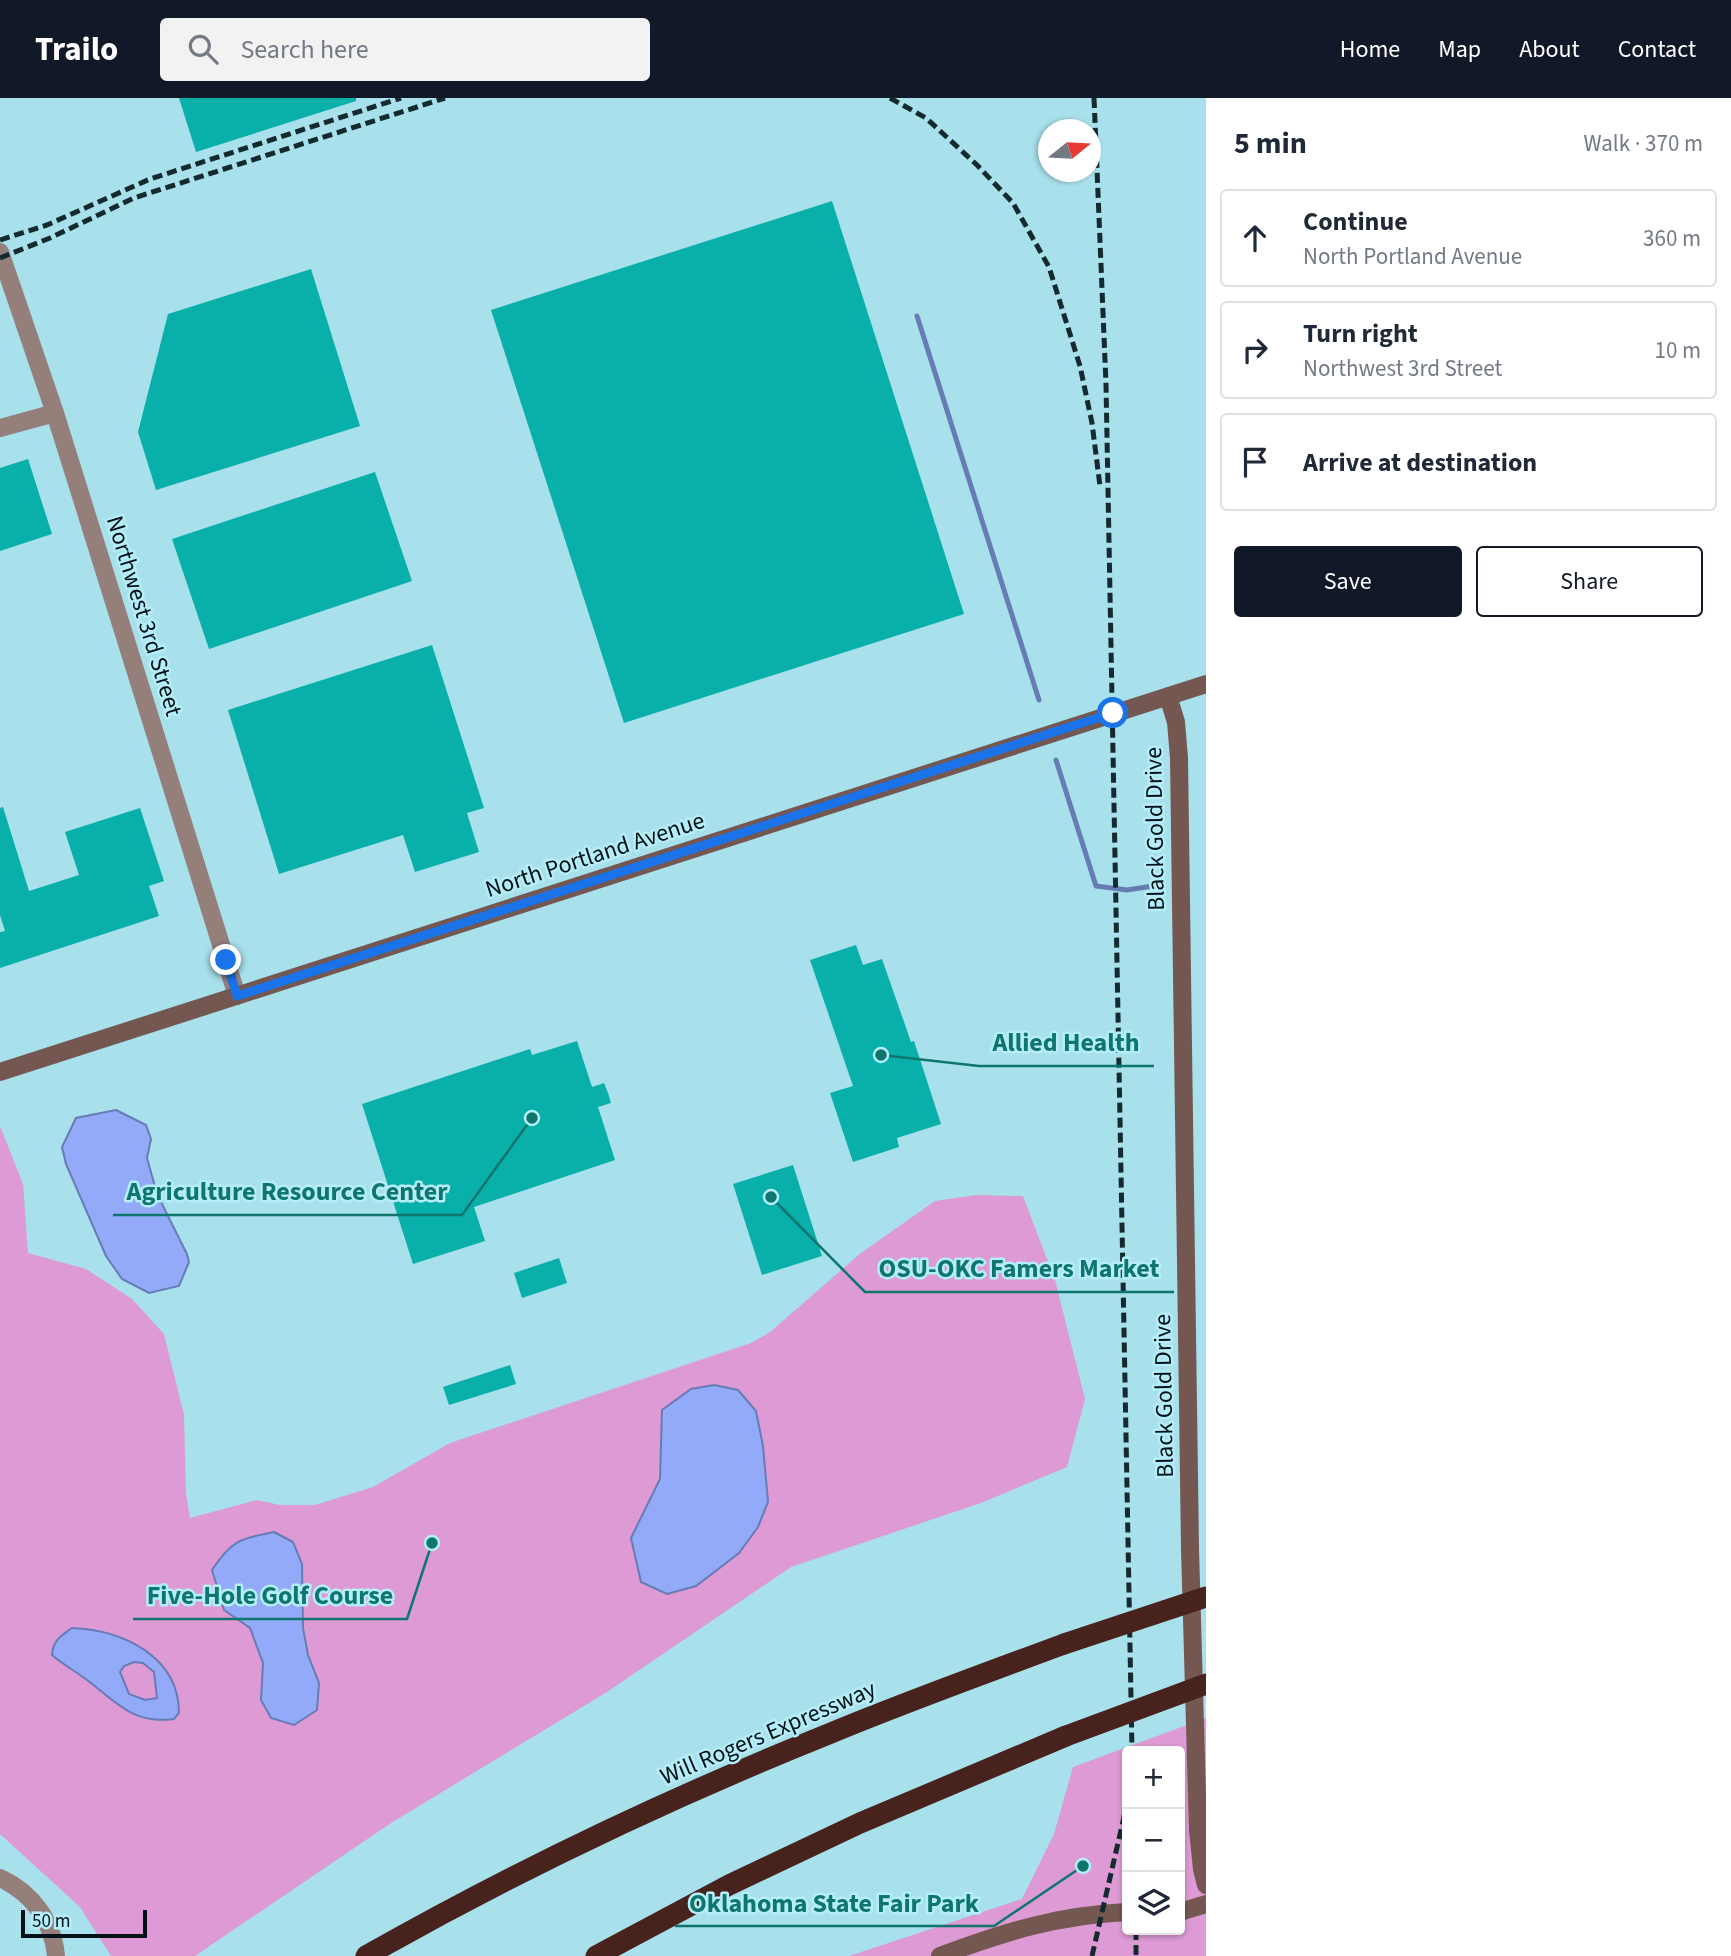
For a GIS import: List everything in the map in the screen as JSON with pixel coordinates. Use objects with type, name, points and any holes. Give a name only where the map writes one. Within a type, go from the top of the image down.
[{"type":"highway","name":"Will Rogers Expressway","points":[[366,1956],[570,1850],[696,1790],[830,1733],[1064,1644],[1206,1597]]},
{"type":"highway","points":[[596,1956],[729,1885],[860,1823],[1066,1736],[1206,1684]]},
{"type":"street","name":"Northwest 3rd Street","points":[[0,252],[55,413],[237,996]]},
{"type":"street","points":[[0,428],[55,413]]},
{"type":"street","name":"North Portland Avenue","points":[[0,1072],[1206,684]]},
{"type":"street","name":"Black Gold Drive","points":[[1168,696],[1176,722],[1179,758],[1194,1720],[1199,1849],[1206,1885]]},
{"type":"street","points":[[0,1878],[19,1888],[43,1916],[51,1930],[57,1956]]},
{"type":"street","points":[[1185,1910],[1206,1904]]},
{"type":"street","points":[[940,1956],[1036,1923],[1075,1916],[1122,1912]]},
{"type":"shaded area","points":[[0,1126],[23,1184],[28,1253],[86,1269],[132,1299],[164,1334],[184,1415],[186,1493],[190,1518],[257,1500],[280,1505],[315,1505],[373,1487],[450,1443],[751,1343],[770,1332],[861,1253],[935,1201],[976,1195],[1023,1196],[1055,1280],[1085,1399],[1067,1467],[981,1503],[791,1567],[607,1692],[391,1823],[195,1956],[111,1956],[80,1907],[0,1834]]},
{"type":"shaded area","points":[[1206,1718],[1206,1956],[849,1956],[1022,1899],[1054,1834],[1073,1767],[1122,1749],[1122,1935],[1185,1935],[1185,1746],[1130,1746]]},
{"type":"water","points":[[116,1110],[146,1125],[151,1139],[147,1158],[157,1194],[189,1262],[179,1286],[149,1293],[122,1279],[106,1256],[66,1164],[62,1147],[76,1118]]},
{"type":"water","points":[[714,1385],[738,1390],[756,1411],[763,1446],[768,1502],[758,1527],[739,1553],[696,1586],[667,1594],[641,1582],[631,1538],[660,1479],[662,1410],[691,1389]]},
{"type":"water","points":[[274,1532],[293,1542],[302,1564],[303,1628],[308,1655],[319,1683],[317,1710],[294,1725],[271,1718],[261,1700],[263,1663],[250,1628],[224,1610],[212,1570],[225,1552],[238,1542]]},
{"type":"water","points":[[72,1628],[110,1634],[128,1641],[158,1662],[169,1676],[176,1693],[179,1713],[174,1719],[146,1718],[124,1709],[52,1655],[56,1642]],"holes":[[[134,1662],[143,1663],[154,1672],[157,1698],[145,1700],[129,1694],[120,1672],[124,1666]]]},
{"type":"building","points":[[179,98],[356,98],[356,101],[196,152]]},
{"type":"building","points":[[832,201],[964,614],[624,723],[491,310]]},
{"type":"building","points":[[311,269],[360,426],[156,490],[138,432],[168,314]]},
{"type":"building","points":[[28,459],[52,534],[0,551],[0,468]]},
{"type":"building","points":[[375,472],[412,581],[209,649],[172,539]]},
{"type":"building","points":[[432,645],[484,808],[467,813],[479,852],[415,872],[403,835],[279,874],[228,710]]},
{"type":"building","points":[[3,807],[29,891],[79,875],[65,832],[140,808],[164,881],[149,886],[159,916],[0,968],[0,932],[5,931],[0,915],[0,808]]},
{"type":"building","points":[[856,945],[863,965],[882,959],[911,1042],[914,1041],[941,1124],[897,1138],[899,1147],[853,1162],[830,1093],[853,1086],[810,960]]},
{"type":"building","points":[[577,1041],[592,1087],[604,1083],[608,1093],[611,1103],[598,1107],[615,1160],[474,1207],[485,1241],[413,1264],[362,1104],[530,1049],[532,1055]]},
{"type":"building","points":[[793,1165],[822,1256],[762,1275],[733,1184]]},
{"type":"building","points":[[559,1258],[567,1283],[522,1298],[514,1273]]},
{"type":"building","points":[[510,1365],[516,1384],[449,1405],[443,1387]]},
{"type":"waterway","points":[[917,316],[1039,700]]},
{"type":"waterway","points":[[1056,760],[1096,886],[1127,890],[1153,886]]},
{"type":"railway","points":[[0,240],[47,225],[150,179],[401,98]]},
{"type":"railway","points":[[0,258],[50,238],[134,198],[445,98]]},
{"type":"railway","points":[[890,98],[926,118],[1013,203],[1049,267],[1080,366],[1092,423],[1100,486]]},
{"type":"railway","points":[[1094,98],[1106,384],[1132,1746]]},
{"type":"railway","points":[[1092,1956],[1125,1809]]},
{"type":"railway","points":[[1136,1935],[1136,1956]]},
{"type":"place","name":"Allied Health","points":[[881,1055]]},
{"type":"place","name":"Agriculture Resource Center","points":[[532,1118]]},
{"type":"place","name":"OSU-OKC Famers Market","points":[[771,1197]]},
{"type":"place","name":"Five-Hole Golf Course","points":[[432,1543]]},
{"type":"place","name":"Oklahoma State Fair Park","points":[[1083,1866]]},
{"type":"route","points":[[226,960],[237,996],[1113,713]]}]
